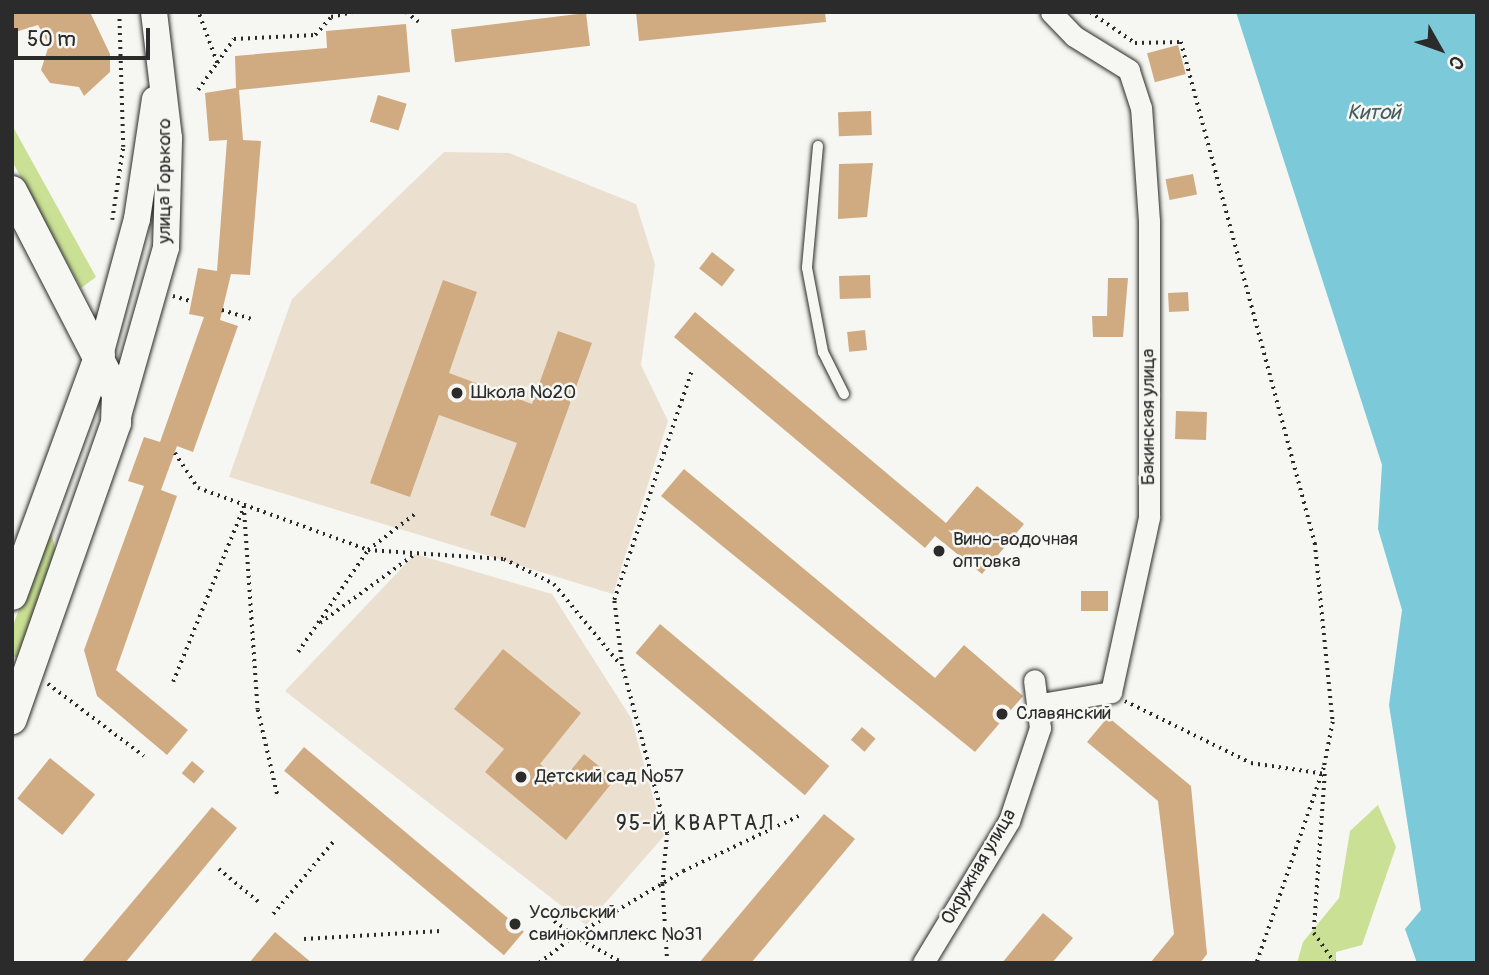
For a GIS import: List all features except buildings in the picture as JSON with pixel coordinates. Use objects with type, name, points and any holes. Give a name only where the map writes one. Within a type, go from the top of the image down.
[{"type":"main road","points":[[12,191],[100,355]]},
{"type":"main road","name":"улица Горького","points":[[21,695],[116,423],[117,394],[100,355]]},
{"type":"main road","name":"улица Горького","points":[[12,595],[100,355]]},
{"type":"street","points":[[154,12],[161,63]]},
{"type":"street","name":"Бакинская улица","points":[[1051,12],[1074,36],[1129,69],[1141,108],[1149,221],[1149,517],[1111,692]]},
{"type":"street","name":"улица Горького","points":[[100,355],[136,219],[161,63]]},
{"type":"street","name":"улица Горького","points":[[116,423],[166,248],[169,138],[161,63]]},
{"type":"street","points":[[1034,680],[1041,704],[1111,692]]},
{"type":"street","name":"Окружная улица","points":[[923,963],[1009,821],[1040,727],[1041,704]]},
{"type":"lane","points":[[818,146],[807,268],[823,352],[844,394]]},
{"type":"path","points":[[110,236],[123,147],[119,12]]},
{"type":"path","points":[[198,12],[217,63]]},
{"type":"path","points":[[198,90],[234,39],[315,35],[331,17],[352,12]]},
{"type":"path","points":[[406,12],[419,22]]},
{"type":"path","points":[[1090,12],[1136,43],[1181,41],[1315,543],[1333,722],[1323,774],[1314,933],[1335,963]]},
{"type":"path","points":[[165,294],[191,301]]},
{"type":"path","points":[[222,310],[254,320]]},
{"type":"path","points":[[667,963],[662,884],[667,834],[622,666],[614,600],[691,372]]},
{"type":"path","points":[[175,453],[198,488],[368,550],[503,559],[554,584],[622,666]]},
{"type":"path","points":[[173,682],[244,506]]},
{"type":"path","points":[[244,506],[258,710],[278,797]]},
{"type":"path","points":[[298,652],[368,550],[416,513]]},
{"type":"path","points":[[317,624],[417,553]]},
{"type":"path","points":[[1111,692],[1142,713],[1239,758],[1323,774]]},
{"type":"path","points":[[21,695],[144,756]]},
{"type":"path","points":[[1257,963],[1323,774]]},
{"type":"path","points":[[538,963],[574,936],[662,884],[801,815]]},
{"type":"path","points":[[273,914],[333,842]]},
{"type":"path","points":[[219,869],[260,903]]},
{"type":"path","points":[[549,917],[574,936],[623,963]]},
{"type":"path","points":[[304,939],[441,931]]},
{"type":"shaded area","name":"Школа №20","points":[[444,152],[509,153],[636,204],[655,264],[641,365],[668,421],[613,594],[229,477],[292,299]]},
{"type":"shaded area","name":"Детский сад №57","points":[[415,554],[552,594],[631,718],[664,836],[586,925],[285,691]]},
{"type":"green space","points":[[12,125],[96,277],[81,288],[12,161]]},
{"type":"green space","points":[[50,528],[57,556],[18,658],[12,656],[12,628]]},
{"type":"green space","points":[[1378,805],[1396,847],[1362,945],[1336,952],[1336,963],[1297,963],[1303,942],[1339,898],[1350,831]]},
{"type":"water","name":"Китой","points":[[1236,12],[1477,12],[1477,963],[1417,963],[1405,929],[1421,910],[1389,705],[1402,610],[1378,529],[1382,465]]},
{"type":"place","name":"Школа №20","points":[[457,393]]},
{"type":"place","name":"Вино-водочная оптовка","points":[[939,551]]},
{"type":"place","name":"Славянский","points":[[1002,714]]},
{"type":"place","name":"Детский сад №57","points":[[521,777]]},
{"type":"place","name":"Усольский свинокомплекс №31","points":[[515,924]]},
{"type":"district","name":"95-Й КВАРТАЛ","points":[[695,824]]}]
